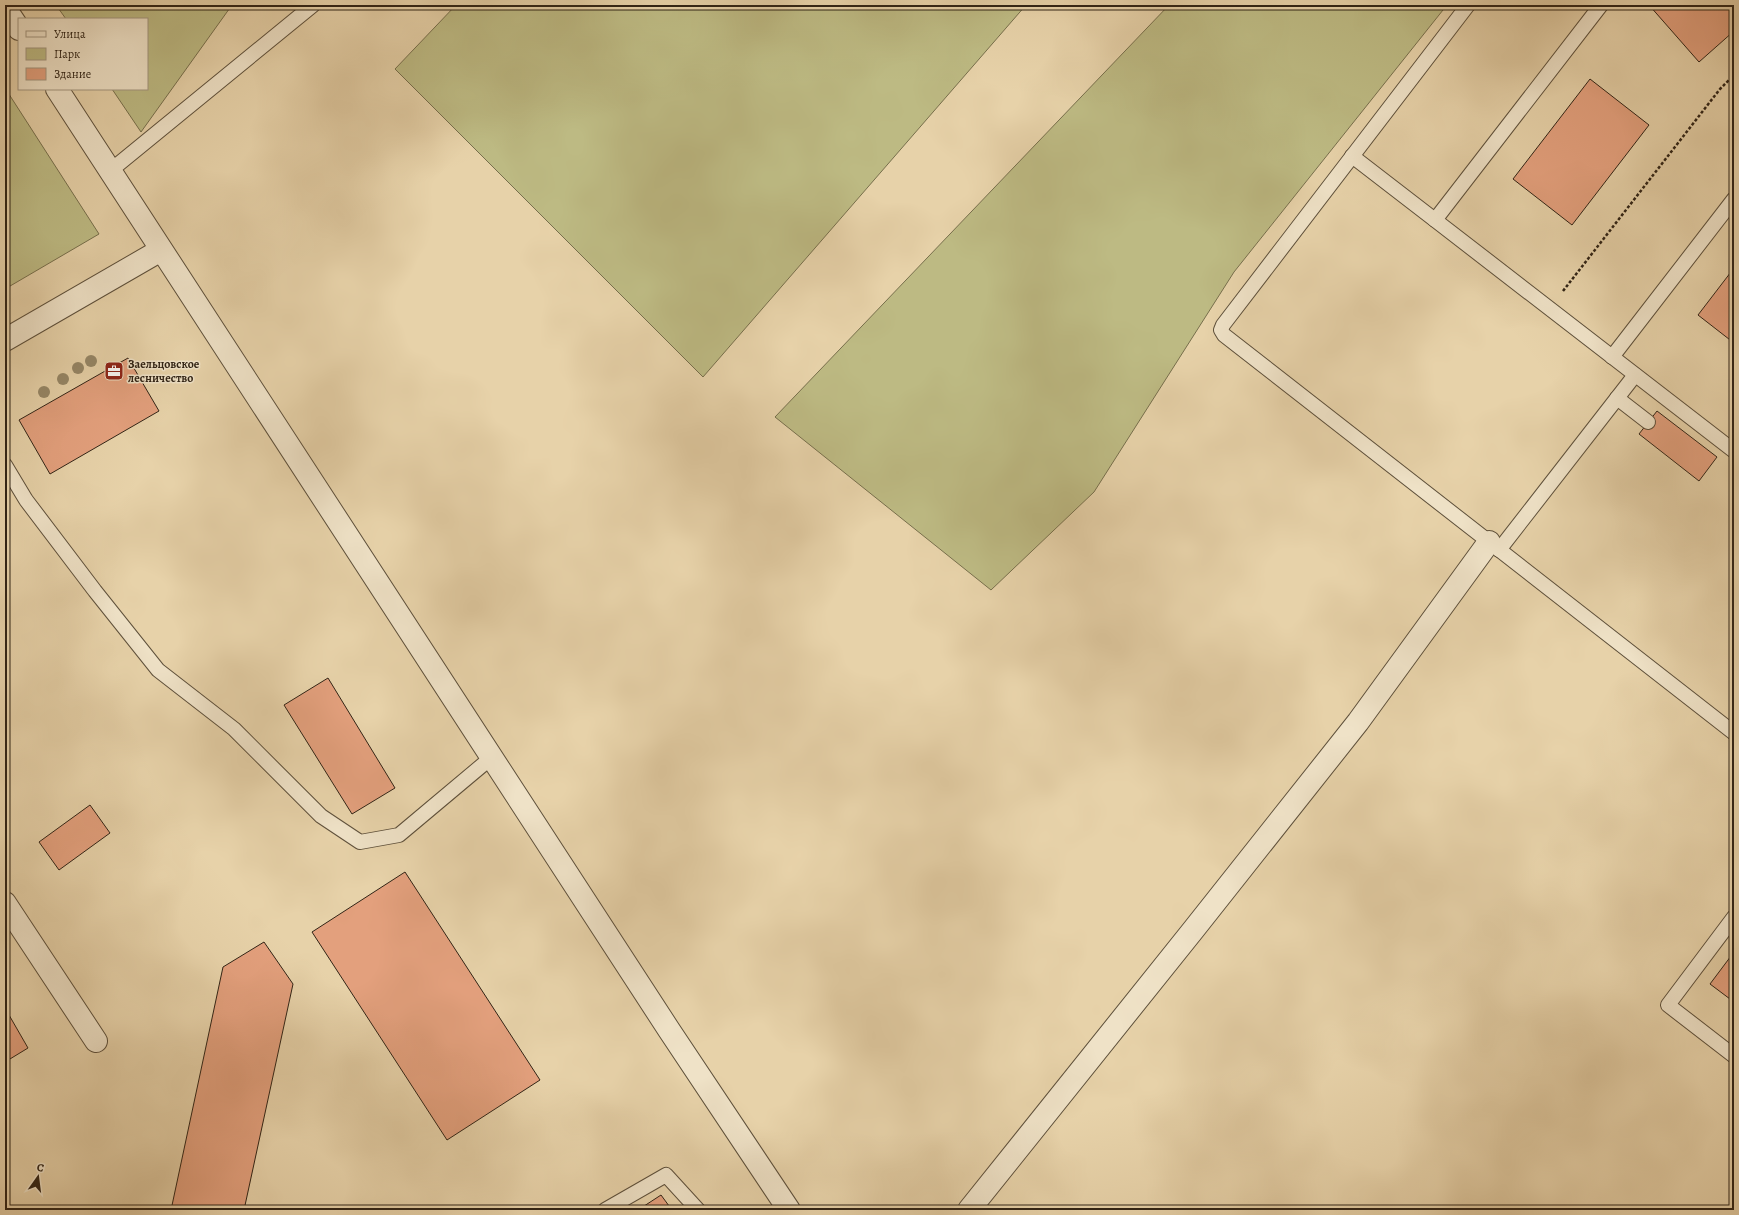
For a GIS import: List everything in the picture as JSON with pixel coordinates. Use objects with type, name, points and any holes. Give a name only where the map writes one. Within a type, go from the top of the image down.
[{"type":"street","points":[[5,8],[18,28]]},
{"type":"street","points":[[58,90],[669,1030],[789,1210]]},
{"type":"street","points":[[5,340],[161,250]]},
{"type":"street","points":[[969,1210],[1353,729],[1494,546]]},
{"type":"street","points":[[5,902],[96,1041]]},
{"type":"lane","points":[[110,171],[313,5]]},
{"type":"lane","points":[[1468,5],[1223,325],[1221,330],[1224,335],[1734,733]]},
{"type":"lane","points":[[1434,220],[1601,5]]},
{"type":"lane","points":[[1352,156],[1734,451]]},
{"type":"lane","points":[[1612,357],[1734,199]]},
{"type":"lane","points":[[1494,546],[1635,375]]},
{"type":"lane","points":[[1617,398],[1648,422]]},
{"type":"lane","points":[[5,465],[26,500],[95,591],[158,670],[234,729],[321,816],[360,842],[399,835],[492,757]]},
{"type":"lane","points":[[1734,917],[1668,1005],[1734,1056]]},
{"type":"lane","points":[[605,1210],[666,1175],[698,1210]]},
{"type":"path","points":[[1550,308],[1720,89],[1734,75]]},
{"type":"green space","points":[[56,5],[232,5],[141,132],[113,90],[148,90],[148,18],[65,18]]},
{"type":"green space","points":[[456,5],[1026,5],[703,377],[395,69]]},
{"type":"green space","points":[[1169,5],[1447,5],[1234,272],[1094,492],[991,590],[775,417]]},
{"type":"green space","points":[[5,88],[99,234],[5,289]]},
{"type":"building","points":[[1649,5],[1734,5],[1734,31],[1699,62]]},
{"type":"building","points":[[1590,79],[1649,125],[1572,225],[1513,179]]},
{"type":"building","points":[[1734,268],[1734,343],[1698,315]]},
{"type":"building","points":[[128,358],[159,411],[50,474],[19,420]]},
{"type":"building","points":[[1657,411],[1717,457],[1699,481],[1639,434]]},
{"type":"building","points":[[328,678],[395,788],[352,814],[284,705]]},
{"type":"building","points":[[90,805],[110,833],[59,870],[39,842]]},
{"type":"building","points":[[405,872],[540,1080],[447,1140],[312,932]]},
{"type":"building","points":[[264,942],[293,984],[244,1210],[171,1210],[223,967]]},
{"type":"building","points":[[1734,952],[1734,1002],[1710,984]]},
{"type":"building","points":[[5,1008],[28,1048],[5,1062]]},
{"type":"building","points":[[661,1195],[672,1210],[638,1210]]},
{"type":"place","name":"Заельцовское лесничество","points":[[114,371]]}]
